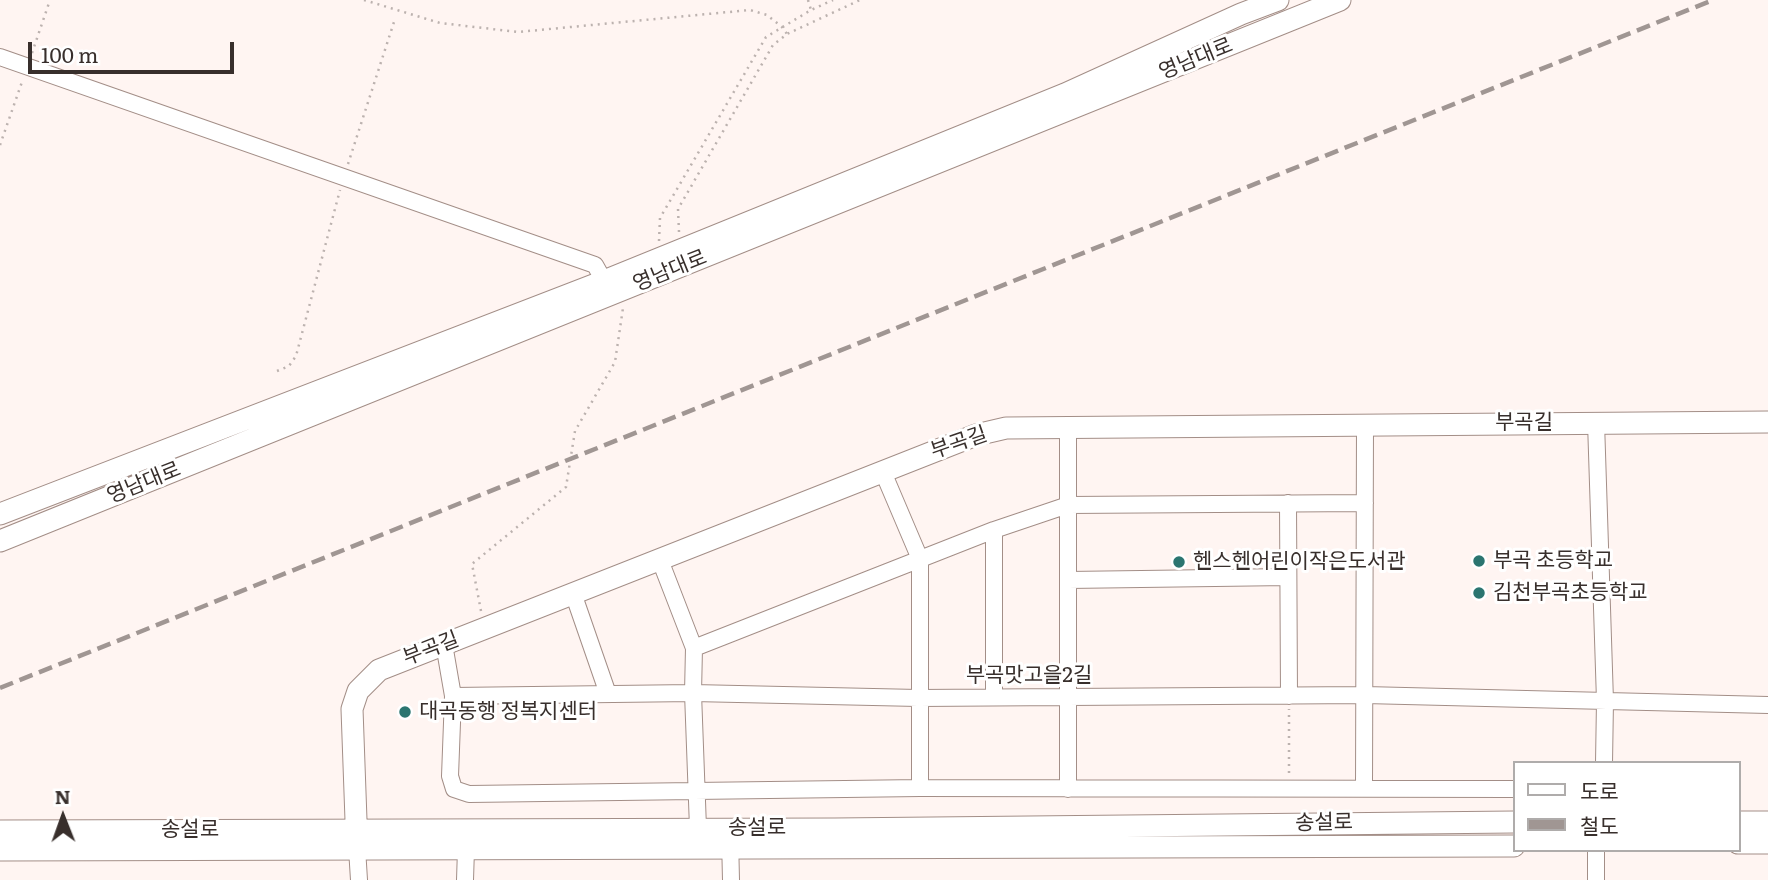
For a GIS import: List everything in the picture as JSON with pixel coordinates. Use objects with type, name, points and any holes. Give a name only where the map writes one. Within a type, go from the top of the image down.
[{"type":"street","points":[[1241,14],[1270,0]]},
{"type":"street","name":"영남대로","points":[[0,514],[604,281],[1065,94],[1241,14],[1278,0]]},
{"type":"street","name":"영남대로","points":[[0,541],[1340,0]]},
{"type":"street","points":[[0,57],[595,265],[604,281]]},
{"type":"street","points":[[1596,422],[1605,701],[1604,761]]},
{"type":"street","name":"부곡길","points":[[357,838],[352,709],[358,691],[379,670],[976,435],[1006,428],[1768,422]]},
{"type":"street","points":[[1364,788],[1365,424]]},
{"type":"street","points":[[1068,427],[1068,789]]},
{"type":"street","points":[[883,472],[920,559],[919,788]]},
{"type":"street","points":[[1288,503],[1289,696]]},
{"type":"street","points":[[694,648],[993,530],[1068,505],[1365,503]]},
{"type":"street","points":[[993,530],[994,697]]},
{"type":"street","points":[[660,560],[694,648],[698,828]]},
{"type":"street","points":[[1068,580],[1288,577]]},
{"type":"street","points":[[573,593],[608,694]]},
{"type":"street","points":[[444,644],[453,695],[450,776],[454,789],[469,794],[919,788],[1512,789]]},
{"type":"street","name":"부곡맛고을2길","points":[[453,695],[693,693],[1068,698],[1364,695],[1768,705]]},
{"type":"street","name":"송설로","points":[[0,831],[357,838],[466,849],[730,838],[835,829],[1512,822]]},
{"type":"street","points":[[1740,822],[1768,822]]},
{"type":"street","name":"송설로","points":[[0,850],[698,828],[730,838],[1512,846]]},
{"type":"street","points":[[357,838],[359,880]]},
{"type":"street","points":[[730,838],[731,880]]},
{"type":"street","points":[[1740,843],[1768,843]]},
{"type":"street","points":[[465,880],[466,849]]},
{"type":"street","points":[[1596,852],[1596,880]]},
{"type":"path","points":[[364,0],[440,23],[518,32],[750,10],[767,15],[787,34]]},
{"type":"path","points":[[808,0],[811,10]]},
{"type":"path","points":[[657,259],[660,218],[765,37],[833,0]]},
{"type":"path","points":[[680,249],[678,209],[773,45],[787,34],[860,0]]},
{"type":"path","points":[[277,371],[289,366],[296,355],[344,177],[394,22]]},
{"type":"path","points":[[484,628],[472,564],[566,487],[575,431],[615,362],[625,289]]},
{"type":"path","points":[[1289,696],[1289,788]]},
{"type":"railway","points":[[0,688],[1713,0]]},
{"type":"place","name":"부곡 초등학교","points":[[1479,561]]},
{"type":"place","name":"헨스헨어린이작은도서관","points":[[1179,562]]},
{"type":"place","name":"김천부곡초등학교","points":[[1479,593]]},
{"type":"place","name":"대곡동행 정복지센터","points":[[405,712]]}]
